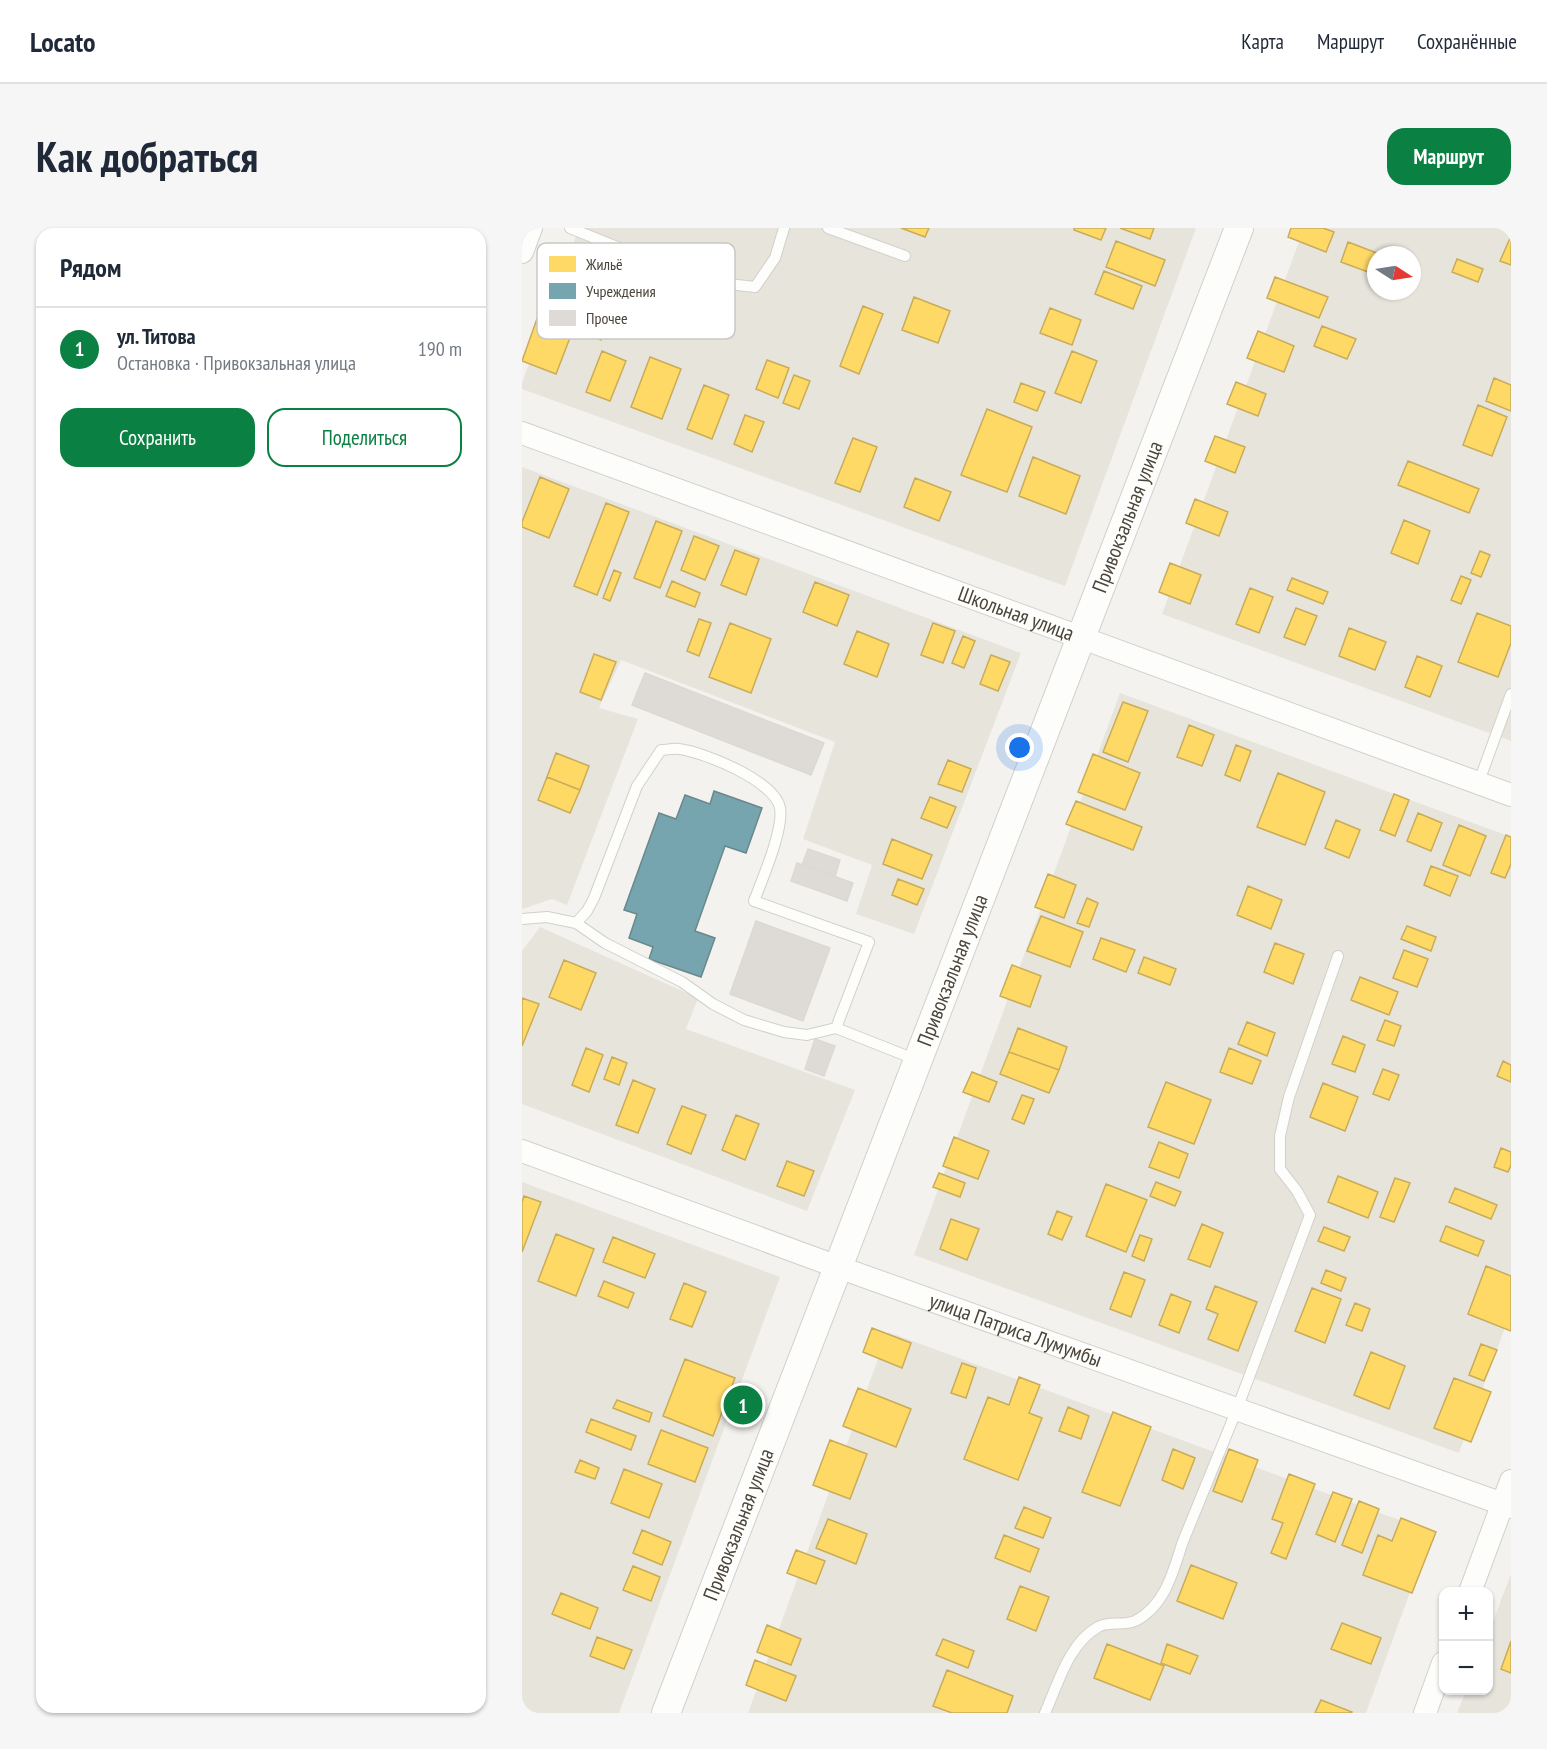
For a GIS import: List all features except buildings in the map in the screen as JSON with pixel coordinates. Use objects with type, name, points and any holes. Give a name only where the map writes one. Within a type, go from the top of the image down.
[{"type":"street","points":[[522,252],[531,228]]},
{"type":"street","name":"Привокзальная улица","points":[[666,1713],[1239,228]]},
{"type":"street","name":"Школьная улица","points":[[522,433],[1511,795]]},
{"type":"street","name":"улица Патриса Лумумбы","points":[[522,1151],[838,1267],[1507,1505]]},
{"type":"street","points":[[1472,1587],[1507,1505],[1511,1481]]},
{"type":"street","points":[[1425,1713],[1439,1674]]},
{"type":"lane","points":[[570,228],[607,243]]},
{"type":"lane","points":[[735,285],[755,287],[776,258],[784,228]]},
{"type":"lane","points":[[828,228],[905,256]]},
{"type":"lane","points":[[1478,784],[1511,694]]},
{"type":"lane","points":[[576,923],[587,911],[594,898],[637,786],[661,750],[676,748],[711,758],[739,770],[767,789],[780,806],[776,840],[754,902],[868,942],[836,1028]]},
{"type":"lane","points":[[522,919],[547,917],[576,923],[605,943],[682,982],[713,1004],[744,1020],[784,1032],[807,1035],[836,1028],[918,1060]]},
{"type":"lane","points":[[1045,1713],[1076,1647],[1099,1626],[1133,1622],[1155,1606],[1170,1582],[1182,1544],[1237,1409],[1311,1215],[1297,1191],[1280,1169],[1280,1136],[1289,1097],[1338,956]]},
{"type":"shaded area","points":[[579,228],[1196,228],[1065,586],[522,389],[522,383],[538,339],[735,339],[735,243],[573,243]]},
{"type":"shaded area","points":[[1304,228],[1511,228],[1511,741],[1162,614]]},
{"type":"shaded area","points":[[522,467],[1021,653],[914,934],[856,914],[872,865],[803,839],[835,742],[621,660],[599,708],[638,719],[567,905],[552,899],[522,909]]},
{"type":"shaded area","points":[[1120,693],[1511,837],[1511,1311],[1459,1453],[914,1255]]},
{"type":"shaded area","points":[[540,927],[698,998],[686,1029],[855,1090],[807,1211],[522,1104],[522,951]]},
{"type":"shaded area","points":[[522,1182],[780,1277],[619,1713],[522,1713]]},
{"type":"shaded area","points":[[888,1332],[1432,1532],[1366,1713],[748,1713]]},
{"type":"shaded area","points":[[1511,1574],[1511,1713],[1457,1713],[1464,1695],[1493,1695],[1493,1621]]},
{"type":"place","name":"ул. Титова","points":[[743,1405]]}]
